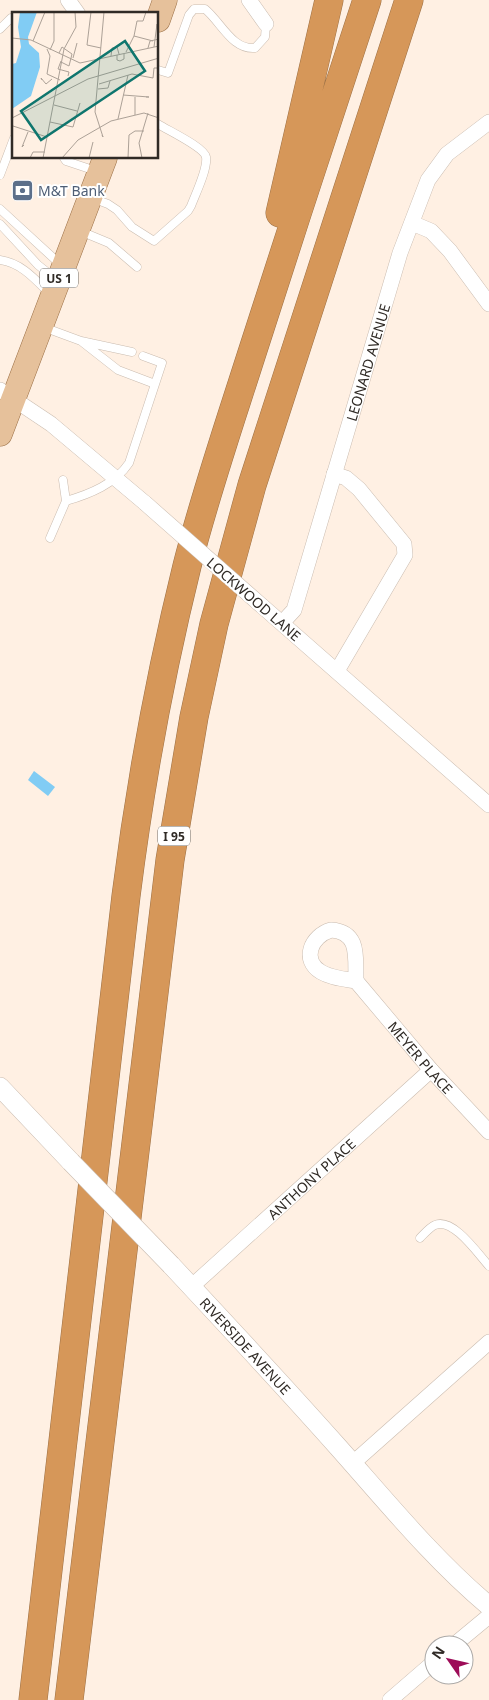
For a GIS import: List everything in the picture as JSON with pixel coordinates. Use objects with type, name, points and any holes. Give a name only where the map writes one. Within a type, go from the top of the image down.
[{"type":"highway","points":[[262,322],[268,254],[282,206],[329,0]]},
{"type":"highway","points":[[33,1700],[117,965],[145,762],[166,657],[188,563],[215,470],[367,0]]},
{"type":"highway","name":"I 95","points":[[69,1700],[169,869],[194,717],[214,624],[252,485],[409,0]]},
{"type":"main road","points":[[159,17],[165,0]]},
{"type":"main road","name":"US 1","points":[[1,429],[7,394],[41,326],[103,165]]},
{"type":"street","points":[[68,0],[77,12]]},
{"type":"street","points":[[249,0],[266,24]]},
{"type":"street","name":"LEONARD AVENUE","points":[[282,623],[294,610],[400,253],[428,180],[447,154],[489,122]]},
{"type":"street","points":[[412,223],[431,231],[450,251],[489,304]]},
{"type":"street","name":"LOCKWOOD LANE","points":[[7,394],[51,424],[114,477],[489,805]]},
{"type":"street","points":[[334,474],[346,478],[359,489],[400,538],[404,544],[405,555],[337,671]]},
{"type":"street","name":"MEYER PLACE","points":[[356,981],[432,1070],[489,1132]]},
{"type":"street","name":"ANTHONY PLACE","points":[[191,1287],[432,1070]]},
{"type":"street","name":"RIVERSIDE AVENUE","points":[[0,1086],[171,1265],[445,1566],[489,1606]]},
{"type":"street","points":[[353,1463],[489,1342]]},
{"type":"street","points":[[466,1635],[489,1616]]},
{"type":"street","points":[[390,1700],[424,1671]]},
{"type":"lane","points":[[159,70],[168,73],[189,15],[194,9],[205,9],[237,44],[248,49],[255,48],[265,37],[266,24]]},
{"type":"lane","points":[[0,29],[12,18]]},
{"type":"lane","points":[[90,198],[108,204],[117,210],[132,227],[154,241],[191,206],[205,166],[206,158],[204,152],[159,125]]},
{"type":"lane","points":[[0,176],[12,143]]},
{"type":"lane","points":[[65,159],[66,161],[103,165]]},
{"type":"lane","points":[[0,209],[58,282]]},
{"type":"lane","points":[[0,224],[38,266],[58,282]]},
{"type":"lane","points":[[78,230],[109,243],[137,267]]},
{"type":"lane","points":[[0,260],[13,263],[58,282]]},
{"type":"lane","points":[[41,326],[81,341],[132,352]]},
{"type":"lane","points":[[81,341],[118,370],[154,384]]},
{"type":"lane","points":[[66,501],[91,493],[124,470],[129,463],[162,362],[143,356]]},
{"type":"lane","points":[[50,538],[66,501],[62,480]]},
{"type":"lane","points":[[420,1238],[435,1225],[445,1224],[455,1229],[489,1266]]},
{"type":"water","points":[[34,771],[55,787],[48,796],[28,780]]},
{"type":"place","name":"M&T Bank","points":[[22,190]]}]
